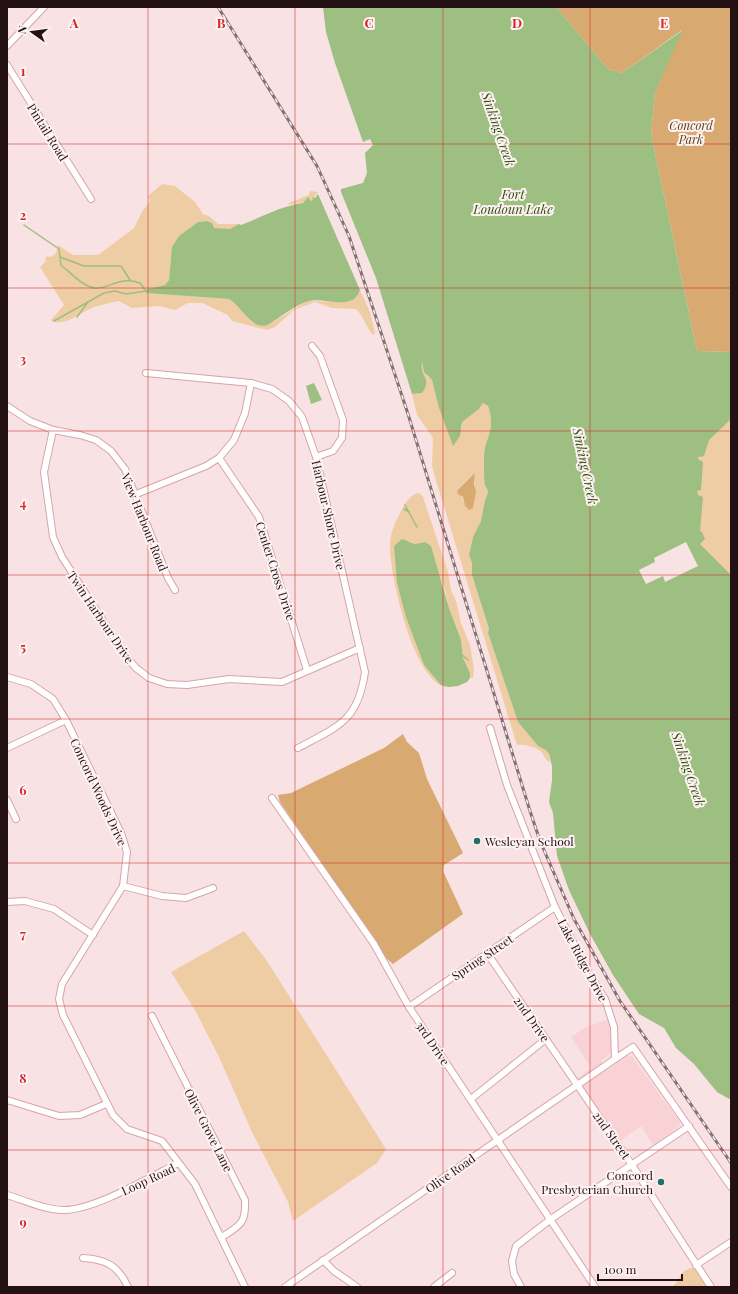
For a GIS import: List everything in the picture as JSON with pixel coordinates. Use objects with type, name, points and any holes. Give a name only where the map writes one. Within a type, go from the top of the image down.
[{"type":"street","points":[[7,46],[44,7]]},
{"type":"street","name":"Pintail Road","points":[[7,65],[91,199]]},
{"type":"street","points":[[312,346],[320,356],[343,420],[342,438],[333,451],[316,457]]},
{"type":"street","name":"Harbour Shore Drive","points":[[146,373],[251,383],[272,390],[289,401],[302,417],[316,457],[365,672],[362,691],[357,705],[350,716],[339,726],[298,748]]},
{"type":"street","points":[[134,495],[206,466],[219,458],[234,440],[245,413],[251,383]]},
{"type":"street","name":"View Harbour Road","points":[[7,406],[30,422],[53,430],[90,438],[111,451],[125,468],[134,495],[168,578],[175,590]]},
{"type":"street","name":"Twin Harbour Drive","points":[[53,430],[44,472],[53,537],[62,557],[125,655],[136,668],[149,678],[166,684],[187,685],[229,679],[282,682],[360,648]]},
{"type":"street","name":"Center Cross Drive","points":[[219,458],[259,517],[307,670]]},
{"type":"street","name":"Concord Woods Drive","points":[[7,677],[31,684],[53,699],[66,720],[121,833],[127,852],[124,886],[62,984],[59,999],[63,1015],[106,1104],[113,1115],[127,1129],[162,1141],[178,1163]]},
{"type":"street","points":[[7,748],[66,720]]},
{"type":"street","name":"Lake Ridge Drive","points":[[490,728],[507,785],[555,907],[590,975],[605,999],[614,1027],[616,1059]]},
{"type":"street","name":"3rd Drive","points":[[272,798],[374,944],[409,1007],[595,1287]]},
{"type":"street","points":[[7,800],[16,819]]},
{"type":"street","points":[[124,886],[162,896],[186,898],[213,888]]},
{"type":"street","points":[[7,902],[25,901],[54,909],[93,935]]},
{"type":"street","name":"Spring Street","points":[[409,1007],[555,907]]},
{"type":"street","name":"2nd Drive","points":[[486,953],[578,1085]]},
{"type":"street","name":"Olive Grove Lane","points":[[152,1016],[245,1200],[245,1214],[240,1225],[222,1237]]},
{"type":"street","points":[[471,1099],[546,1039]]},
{"type":"street","points":[[616,1059],[633,1047],[731,1187]]},
{"type":"street","name":"Olive Road","points":[[285,1287],[616,1059]]},
{"type":"street","name":"2nd Street","points":[[578,1085],[711,1287]]},
{"type":"street","points":[[7,1100],[60,1116],[80,1115],[106,1104]]},
{"type":"street","points":[[520,1287],[514,1274],[512,1261],[516,1246],[551,1219],[688,1126]]},
{"type":"street","name":"Loop Road","points":[[7,1194],[62,1210],[78,1209],[96,1203],[178,1163],[195,1184],[245,1287]]},
{"type":"street","points":[[696,1265],[731,1242]]},
{"type":"street","points":[[82,1258],[101,1259],[114,1266],[125,1280],[128,1287]]},
{"type":"street","points":[[324,1260],[334,1271],[357,1287]]},
{"type":"street","points":[[434,1287],[452,1273]]},
{"type":"shaded area","points":[[162,184],[175,186],[195,202],[203,214],[209,216],[218,224],[239,224],[230,229],[213,228],[212,223],[207,221],[198,222],[179,236],[171,257],[169,280],[165,285],[147,289],[147,293],[229,299],[237,304],[251,322],[268,325],[307,301],[345,302],[359,293],[360,290],[370,312],[375,333],[373,335],[356,309],[332,308],[315,302],[294,310],[275,327],[267,330],[232,321],[228,315],[202,303],[188,303],[175,310],[159,306],[132,308],[119,301],[104,304],[88,310],[67,321],[53,322],[51,320],[64,305],[40,267],[46,261],[45,259],[47,256],[51,257],[56,253],[58,245],[73,255],[98,255],[134,228],[142,212],[150,201],[148,196]]},
{"type":"shaded area","points":[[310,191],[318,192],[311,201],[288,205],[289,203],[309,195]]},
{"type":"shaded area","points":[[421,362],[427,376],[432,380],[438,406],[462,429],[462,422],[479,409],[483,403],[488,406],[491,422],[485,446],[484,460],[485,486],[488,493],[485,500],[481,521],[473,537],[469,555],[472,563],[472,575],[489,630],[488,633],[518,722],[538,746],[546,750],[549,754],[550,762],[546,760],[541,751],[531,746],[517,745],[434,474],[432,465],[433,438],[417,415],[412,394],[422,393],[425,388],[426,381],[421,367]],"holes":[[[475,474],[473,500],[467,509],[461,495],[466,483]]]},
{"type":"shaded area","points":[[731,413],[731,582],[696,542],[696,455]]},
{"type":"shaded area","points":[[417,493],[421,494],[423,497],[448,572],[451,590],[456,601],[461,623],[470,645],[474,669],[473,678],[470,678],[470,673],[463,658],[461,640],[449,608],[444,586],[425,542],[415,544],[409,541],[397,576],[397,583],[424,665],[438,681],[444,685],[437,683],[425,670],[415,651],[400,605],[391,562],[390,538],[393,529],[409,498]]},
{"type":"shaded area","points":[[244,931],[267,961],[386,1149],[377,1163],[293,1221],[288,1202],[252,1132],[219,1057],[196,1012],[171,972]]},
{"type":"shaded area","points":[[610,1019],[613,1044],[610,1054],[601,1061],[606,1070],[627,1056],[632,1056],[681,1124],[654,1146],[641,1126],[616,1144],[572,1083],[591,1068],[571,1037],[586,1027]]},
{"type":"shaded area","points":[[691,1268],[696,1268],[709,1287],[673,1287],[684,1271]]},
{"type":"green space","name":"Concord Park","points":[[556,7],[731,7],[731,352],[697,351],[651,134],[655,92],[682,30],[622,73],[608,69]]},
{"type":"green space","points":[[475,473],[474,484],[476,492],[473,508],[469,510],[465,506],[463,497],[458,494],[457,491]]},
{"type":"green space","points":[[403,734],[407,742],[419,753],[427,779],[463,853],[444,865],[443,871],[463,914],[393,964],[387,959],[280,802],[278,795],[291,793],[384,748]]},
{"type":"water","name":"Fort Loudoun Lake","points":[[323,7],[556,7],[608,69],[622,73],[683,30],[655,92],[651,134],[697,351],[731,352],[731,419],[709,440],[704,456],[698,457],[698,459],[703,462],[701,490],[697,491],[698,495],[703,497],[700,531],[705,539],[700,544],[731,575],[731,1100],[717,1092],[694,1064],[676,1048],[664,1028],[639,1014],[613,975],[590,934],[569,890],[557,856],[553,813],[549,802],[552,766],[549,754],[546,750],[538,746],[518,722],[488,633],[489,629],[472,575],[472,563],[469,555],[473,537],[481,521],[485,500],[488,493],[485,486],[484,452],[491,422],[488,406],[483,403],[479,409],[462,422],[460,436],[453,446],[438,405],[432,380],[424,372],[422,362],[422,371],[426,381],[425,388],[422,393],[412,394],[376,278],[341,192],[341,189],[363,183],[367,173],[365,153],[373,145],[370,139],[363,142],[335,63],[326,32]]},
{"type":"water","points":[[318,194],[360,290],[356,297],[351,300],[345,302],[309,301],[294,308],[268,325],[262,326],[251,321],[229,299],[146,293],[147,289],[165,285],[169,280],[172,247],[179,236],[198,222],[207,221],[212,223],[214,228],[230,229],[239,224],[241,225],[279,209],[303,203],[308,197],[311,201],[313,199],[312,197],[315,198]]},
{"type":"water","points":[[314,383],[322,400],[311,404],[306,386]]},
{"type":"water","points":[[402,539],[415,544],[425,542],[431,546],[449,608],[461,640],[463,658],[470,673],[470,678],[467,682],[458,686],[449,687],[441,685],[424,665],[406,617],[397,583],[394,546]]},
{"type":"pier","points":[[686,542],[698,566],[665,582],[663,576],[646,584],[639,570],[655,562],[654,558]]},
{"type":"waterway","points":[[24,225],[59,249],[61,265],[85,284],[94,288],[99,288],[120,282],[133,281],[140,283],[146,291]]},
{"type":"waterway","points":[[60,257],[84,266],[121,266],[130,280]]},
{"type":"waterway","points":[[54,321],[104,293],[115,291],[126,294],[146,291]]},
{"type":"waterway","points":[[77,317],[88,302]]},
{"type":"waterway","points":[[405,505],[417,527]]},
{"type":"waterway","points":[[404,509],[409,512]]},
{"type":"waterway","points":[[462,655],[468,660]]},
{"type":"railway","points":[[218,7],[317,166],[349,236],[408,414],[530,811],[540,841],[574,919],[620,1001],[731,1163]]},
{"type":"place","name":"Wesleyan School","points":[[477,841]]},
{"type":"place","name":"Concord Presbyterian Church","points":[[661,1182]]},
{"type":"water label","name":"Sinking Creek","points":[[499,129]]},
{"type":"water label","name":"Sinking Creek","points":[[586,466]]},
{"type":"water label","name":"Sinking Creek","points":[[689,769]]}]
